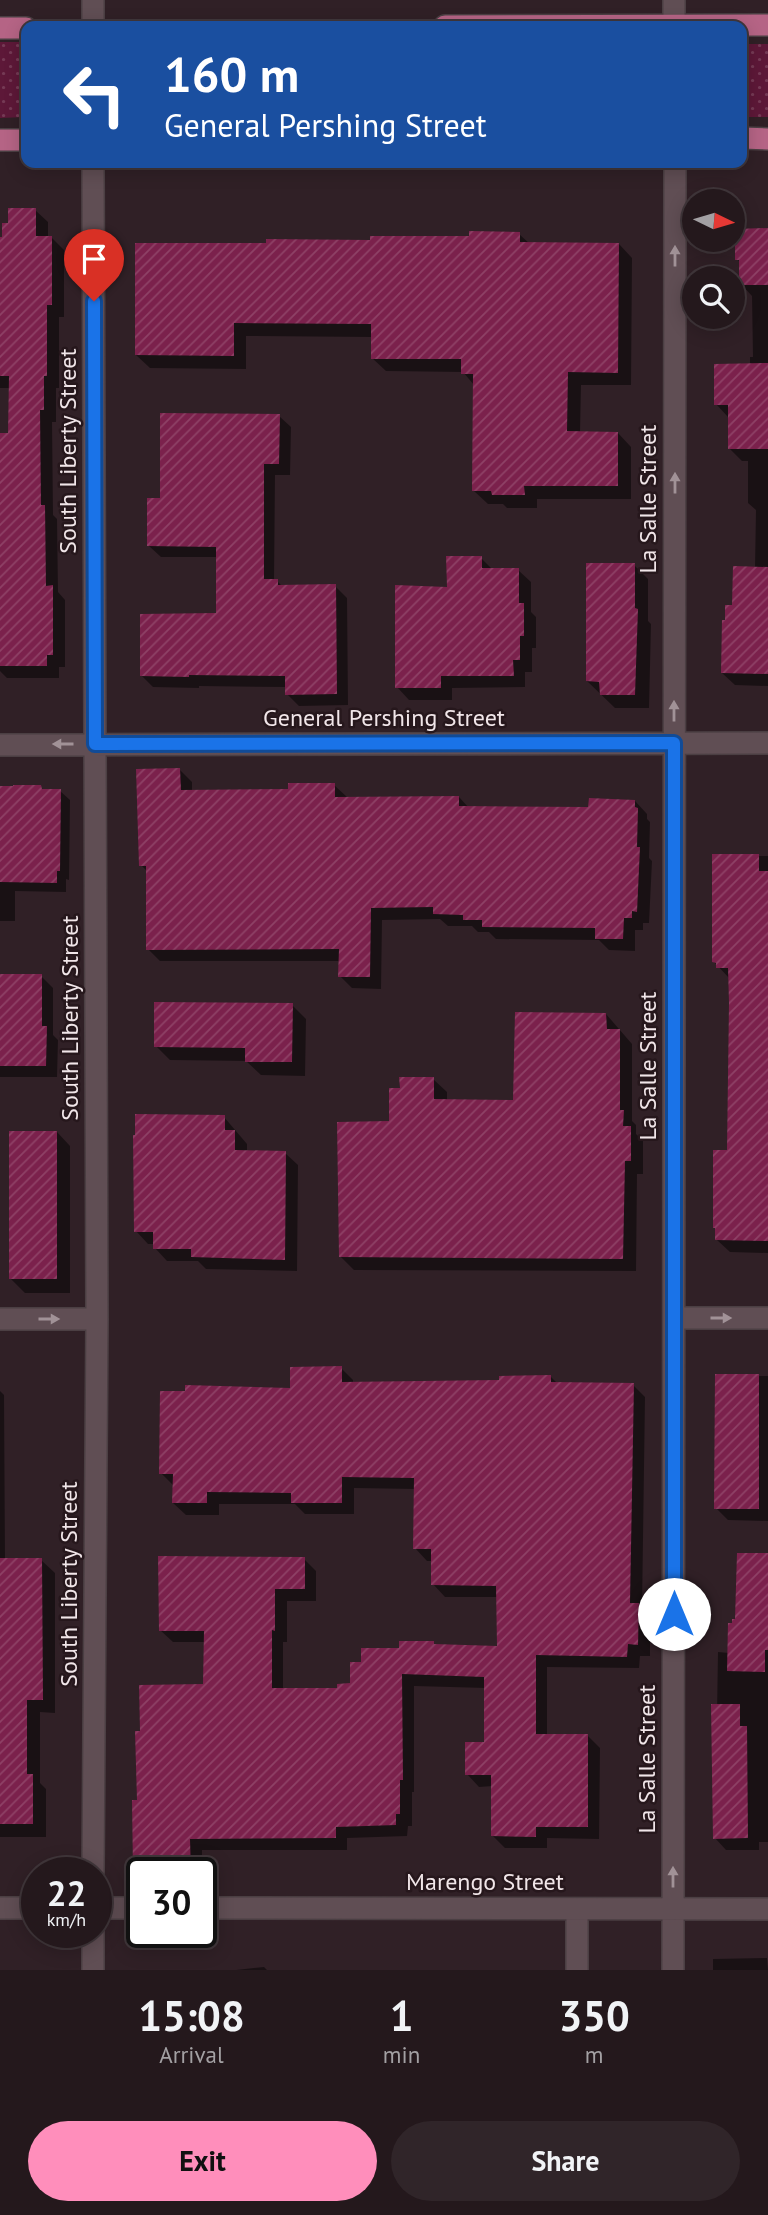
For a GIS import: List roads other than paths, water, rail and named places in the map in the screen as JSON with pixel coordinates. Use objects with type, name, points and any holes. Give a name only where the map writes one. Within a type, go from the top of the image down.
[{"type":"main road","points":[[747,25],[768,25]]},
{"type":"main road","points":[[0,28],[21,28]]},
{"type":"main road","points":[[747,138],[768,139]]},
{"type":"main road","points":[[0,140],[21,140]]},
{"type":"street","points":[[93,0],[93,21]]},
{"type":"street","points":[[674,0],[674,21]]},
{"type":"street","name":"South Liberty Street","points":[[93,168],[97,1319],[93,1857]]},
{"type":"street","name":"La Salle Street","points":[[673,1970],[675,168]]},
{"type":"street","name":"General Pershing Street","points":[[0,744],[768,743]]},
{"type":"street","points":[[674,1318],[768,1318]]},
{"type":"street","points":[[0,1319],[97,1319]]},
{"type":"street","points":[[0,1908],[21,1908]]},
{"type":"street","name":"Marengo Street","points":[[217,1908],[768,1909]]},
{"type":"street","points":[[577,1909],[577,1970]]},
{"type":"street","points":[[93,1948],[93,1970]]}]
